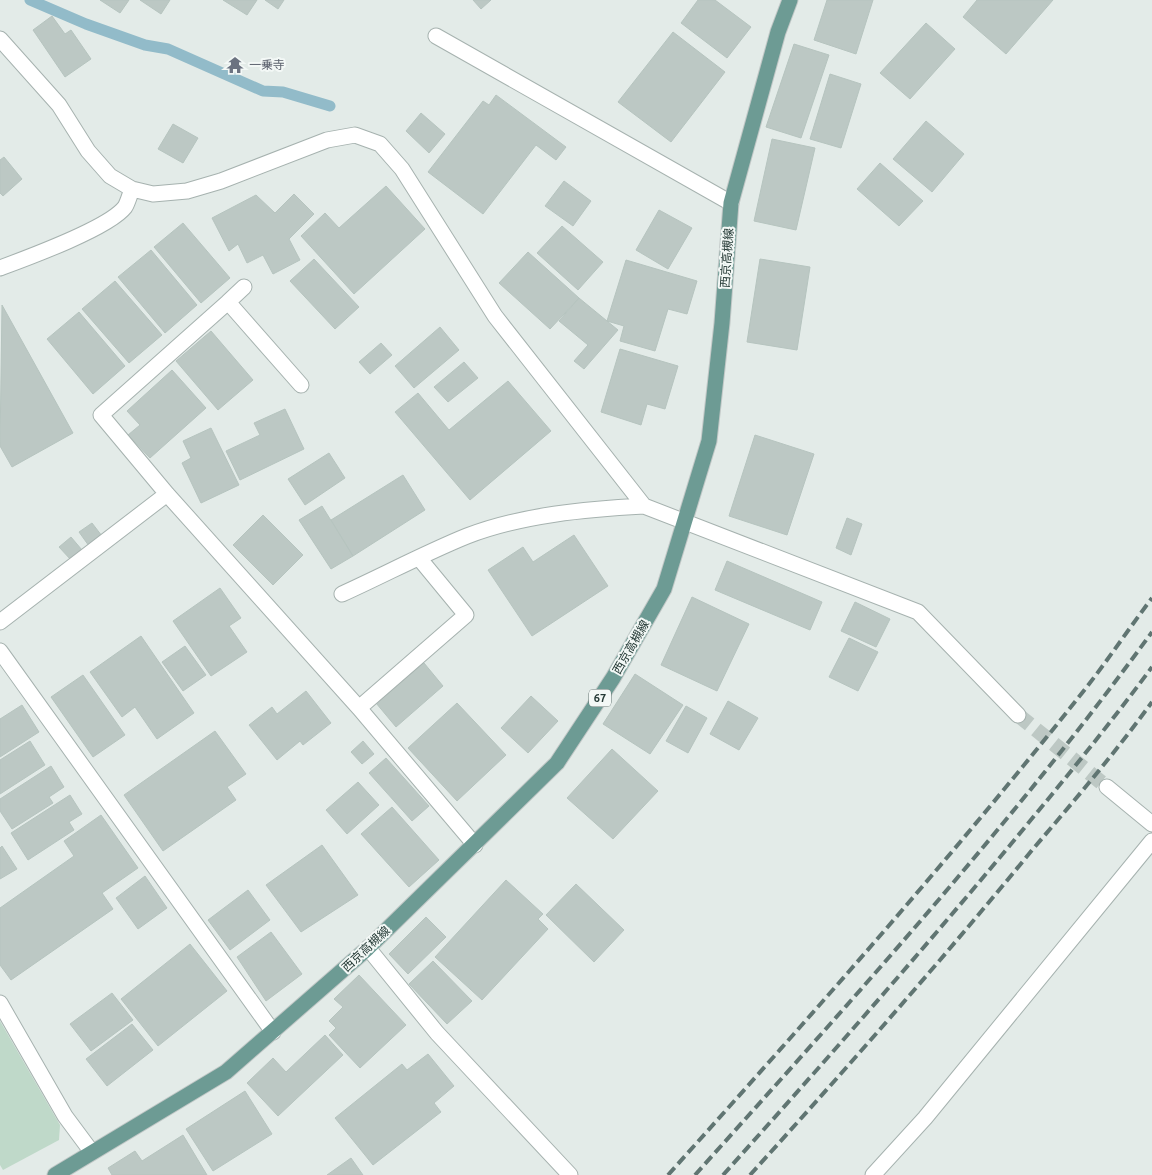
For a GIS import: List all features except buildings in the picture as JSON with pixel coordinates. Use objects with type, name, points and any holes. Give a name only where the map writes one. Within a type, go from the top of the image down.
[{"type":"main road","name":"西京高槻線","points":[[55,1175],[91,1151],[226,1072],[368,948],[557,763],[614,678],[664,589],[709,441],[722,323],[731,203],[778,32],[790,0]]},
{"type":"street","points":[[436,36],[731,203]]},
{"type":"street","points":[[0,39],[59,105],[88,151],[110,176],[132,189],[153,194],[187,191],[221,181],[327,140],[355,136],[380,144],[402,169],[495,316],[644,506]]},
{"type":"street","points":[[0,268],[54,248],[114,216],[125,207],[132,189]]},
{"type":"street","points":[[244,287],[101,415],[166,494],[359,708],[475,845]]},
{"type":"street","points":[[228,302],[302,385]]},
{"type":"street","points":[[0,622],[166,494]]},
{"type":"street","points":[[342,594],[468,536],[494,528],[592,510],[644,506],[918,612],[1018,715]]},
{"type":"street","points":[[359,708],[466,615],[419,558]]},
{"type":"street","points":[[0,651],[273,1032]]},
{"type":"street","points":[[1106,787],[1152,824]]},
{"type":"street","points":[[873,1175],[925,1118],[1152,840]]},
{"type":"street","points":[[368,948],[437,1033],[570,1175]]},
{"type":"street","points":[[0,1003],[65,1116],[91,1151]]},
{"type":"green space","points":[[0,1021],[60,1125],[59,1140],[3,1170],[0,1165]]},
{"type":"waterway","points":[[30,0],[86,24],[145,45],[168,49],[263,91],[283,92],[330,106]]},
{"type":"tunnel","points":[[1018,715],[1107,787]]},
{"type":"railway","points":[[668,1175],[825,999],[979,820],[1088,686],[1152,598]]},
{"type":"railway","points":[[695,1175],[931,909],[1044,773],[1152,632]]},
{"type":"railway","points":[[723,1175],[869,1011],[976,886],[1083,757],[1152,667]]},
{"type":"railway","points":[[750,1175],[964,932],[1094,777],[1152,702]]},
{"type":"place","name":"一乗寺","points":[[235,65]]}]
